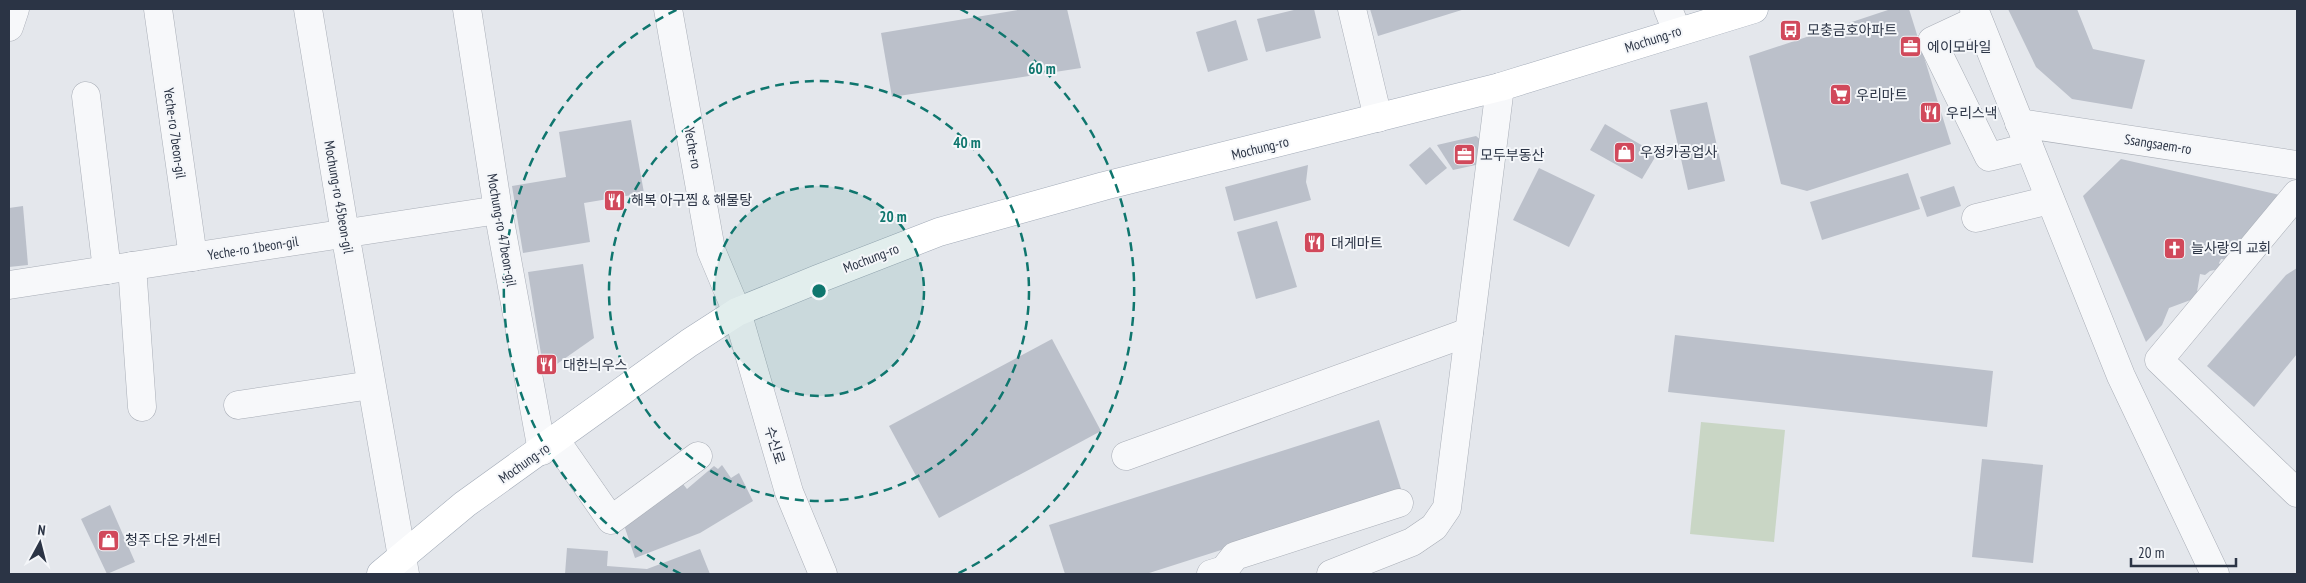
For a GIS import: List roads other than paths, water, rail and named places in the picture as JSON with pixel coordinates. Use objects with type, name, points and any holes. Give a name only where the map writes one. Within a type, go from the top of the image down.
[{"type":"main road","name":"Mochung-ro","points":[[396,569],[465,504],[549,446],[598,407],[737,312],[939,232],[1104,186],[1500,87],[1672,20],[1754,9]]},
{"type":"street","points":[[9,27],[14,9]]},
{"type":"street","name":"Yeche-ro 7beon-gil","points":[[158,9],[193,257]]},
{"type":"street","name":"Mochung-ro 45beon-gil","points":[[308,9],[371,385],[396,569]]},
{"type":"street","name":"Mochung-ro 47beon-gil","points":[[467,9],[498,210],[549,446]]},
{"type":"street","name":"Yeche-ro","points":[[668,9],[711,250],[737,312]]},
{"type":"street","points":[[1352,9],[1378,118]]},
{"type":"street","points":[[2024,135],[1989,157],[1932,41],[1976,14],[2121,376],[2215,574]]},
{"type":"street","points":[[1331,574],[1412,542],[1434,527],[1447,508],[1500,87]]},
{"type":"street","points":[[86,96],[119,268],[142,407]]},
{"type":"street","name":"Ssangsaem-ro","points":[[2024,135],[2297,165]]},
{"type":"street","points":[[2297,194],[2159,360],[2297,493]]},
{"type":"street","points":[[1976,218],[2050,200]]},
{"type":"street","name":"Yeche-ro 1beon-gil","points":[[9,285],[498,210]]},
{"type":"street","name":"수신로","points":[[737,312],[789,492],[824,574]]},
{"type":"street","points":[[1126,456],[1469,332]]},
{"type":"street","points":[[238,405],[371,385]]},
{"type":"street","points":[[549,446],[611,520],[698,456]]},
{"type":"street","points":[[1211,574],[1224,570],[1235,556],[1399,503]]},
{"type":"place","name":"모충금호아파트","points":[[1791,30]]},
{"type":"place","name":"에이모바일","points":[[1911,47]]},
{"type":"place","name":"우리마트","points":[[1840,95]]},
{"type":"place","name":"우리스낵","points":[[1930,113]]},
{"type":"place","name":"우정카공업사","points":[[1624,152]]},
{"type":"place","name":"모두부동산","points":[[1464,155]]},
{"type":"place","name":"해복 아구찜 & 해물탕","points":[[615,200]]},
{"type":"place","name":"대게마트","points":[[1315,243]]},
{"type":"place","name":"늘사랑의 교회","points":[[2175,248]]},
{"type":"place","name":"대한늬우스","points":[[547,365]]},
{"type":"place","name":"청주 다온 카센터","points":[[109,540]]}]
